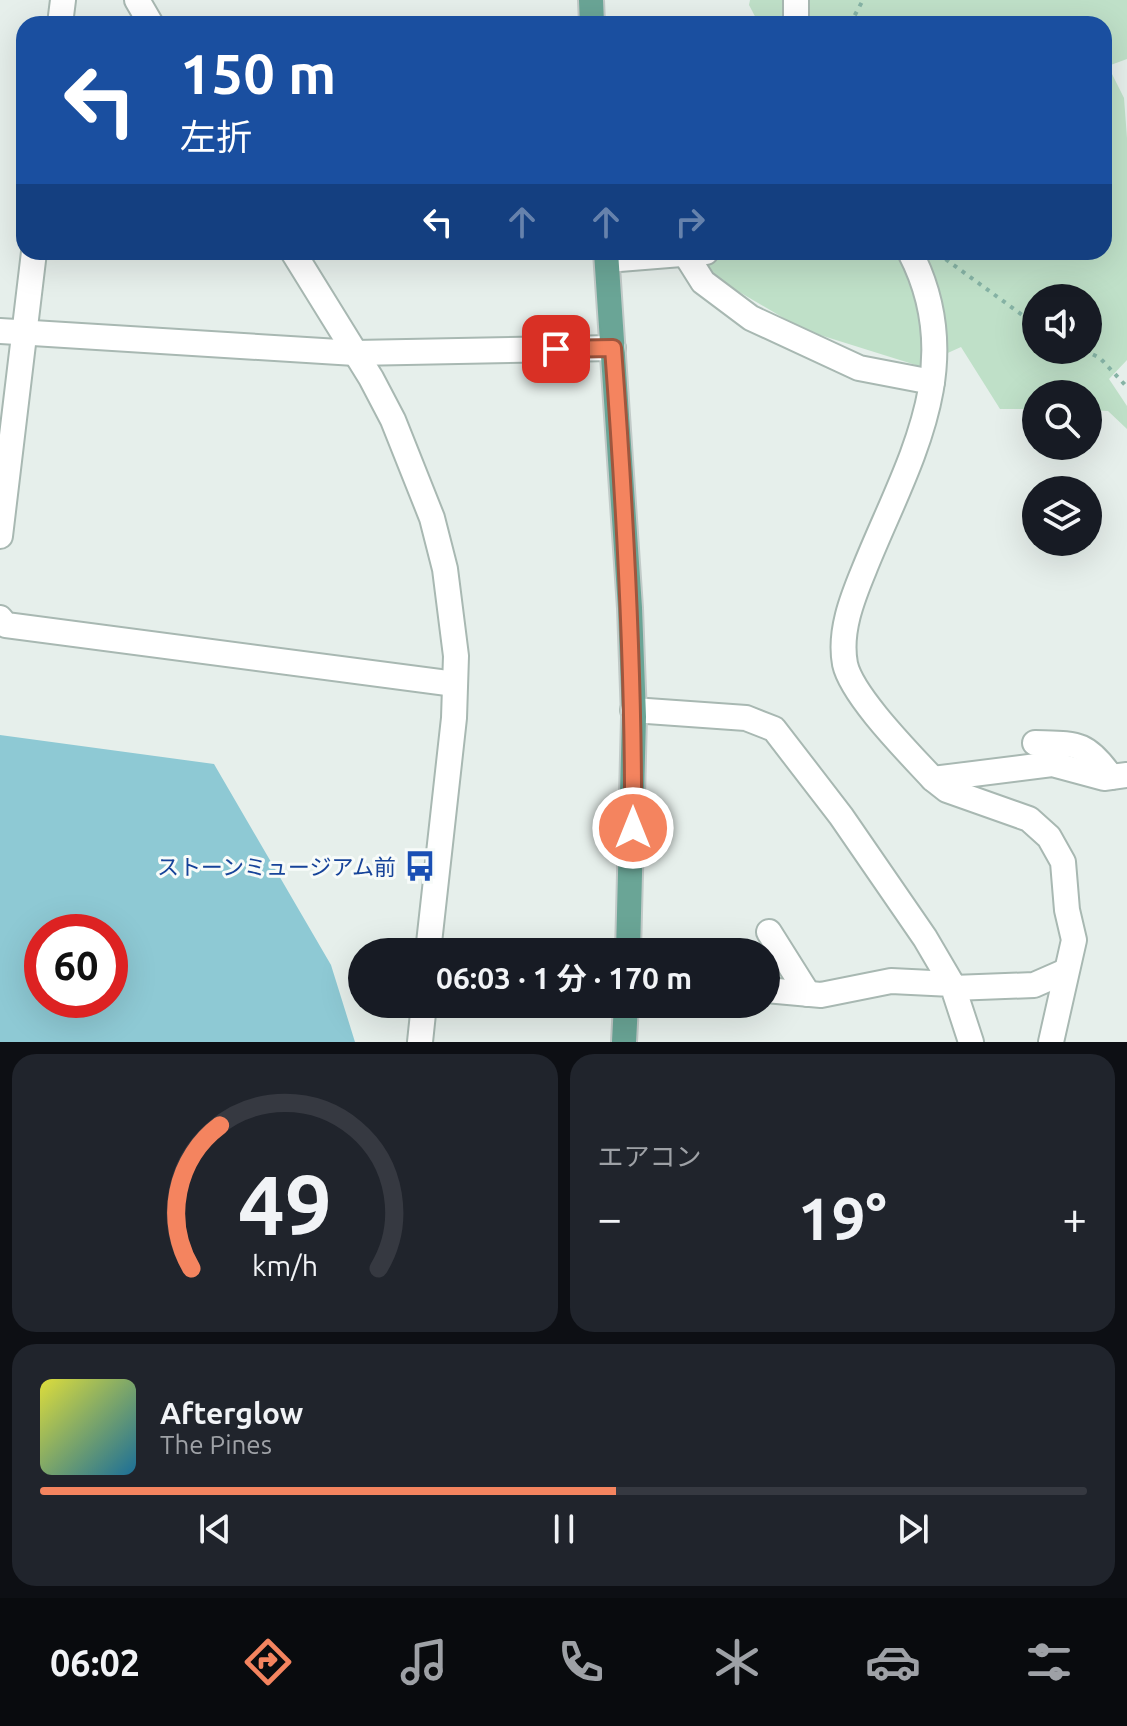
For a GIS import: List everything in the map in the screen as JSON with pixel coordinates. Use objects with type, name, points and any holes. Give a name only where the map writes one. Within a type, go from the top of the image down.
[{"type":"main road","points":[[606,260],[626,520],[633,710],[629,938]]},
{"type":"main road","points":[[624,1042],[625,1018]]},
{"type":"street","points":[[0,536],[33,260]]},
{"type":"street","points":[[298,260],[393,420],[432,518],[445,569],[456,656],[454,718],[430,938]]},
{"type":"street","points":[[698,260],[703,282],[751,318],[859,368],[932,382]]},
{"type":"street","points":[[913,260],[928,304],[934,340],[932,382],[925,422],[911,463],[853,598],[846,625],[845,665],[859,692],[933,779],[947,790],[1029,819],[1049,837],[1063,862],[1067,910],[1074,940],[1051,1042]]},
{"type":"street","points":[[0,331],[355,353],[613,348]]},
{"type":"street","points":[[0,618],[6,625],[455,684]]},
{"type":"street","points":[[633,710],[746,718],[774,729],[841,816],[925,938],[952,986],[971,1042]]},
{"type":"street","points":[[1035,743],[1076,744],[1119,776]]},
{"type":"street","points":[[933,779],[1052,764],[1104,778],[1119,776]]},
{"type":"street","points":[[769,932],[808,994]]},
{"type":"street","points":[[780,991],[821,995],[891,981],[952,986],[1034,985],[1066,971]]},
{"type":"street","points":[[420,1042],[423,1018]]},
{"type":"path","points":[[947,260],[1022,315]]},
{"type":"path","points":[[1102,360],[1127,387]]},
{"type":"green space","points":[[750,0],[1127,0],[1127,59],[1112,65],[1112,16],[755,16],[749,5]]},
{"type":"green space","points":[[1112,74],[1124,98],[1127,138],[1127,360],[1109,379],[1127,406],[1127,429],[1108,411],[1102,411],[1102,380],[1022,380],[1022,409],[1000,409],[961,347],[919,366],[804,330],[712,276],[699,260],[1112,260]]},
{"type":"water","points":[[0,735],[214,764],[331,965],[355,1042],[0,1042]]},
{"type":"place","name":"ストーンミュージアム前","points":[[420,866]]},
{"type":"route","points":[[556,349],[613,348],[630,608],[634,717],[633,828]]}]
